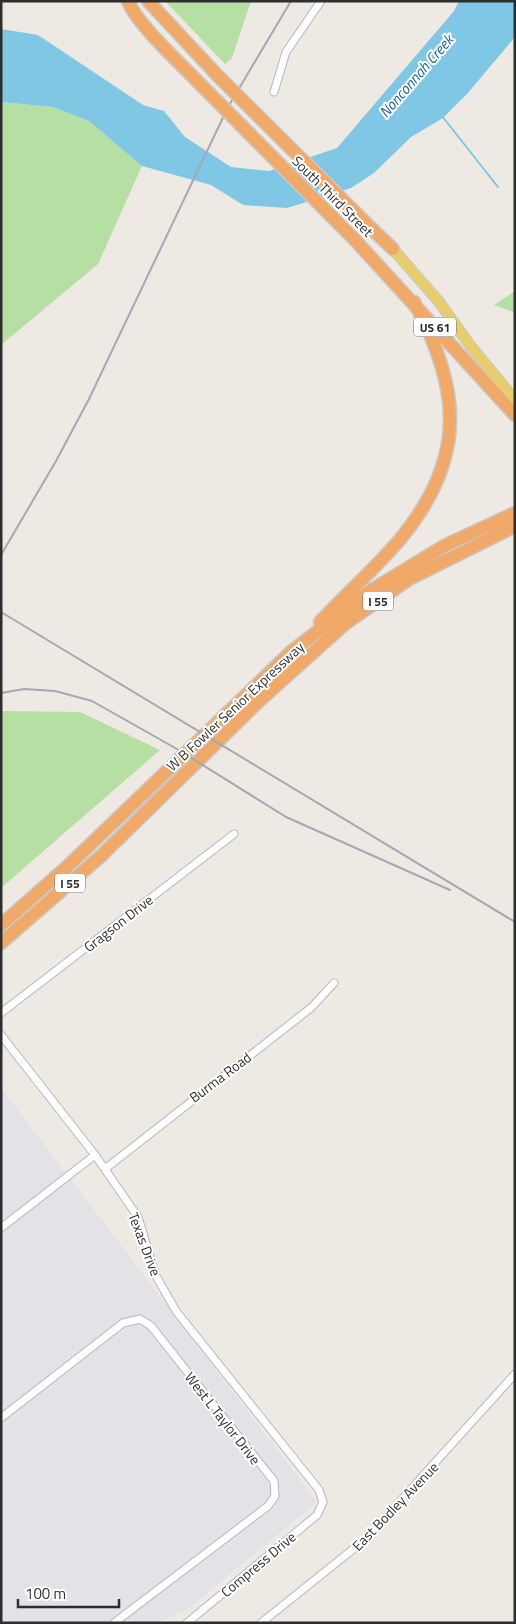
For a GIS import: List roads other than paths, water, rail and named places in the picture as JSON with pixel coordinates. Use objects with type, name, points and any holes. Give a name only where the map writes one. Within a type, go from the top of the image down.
[{"type":"highway","name":"South Third Street","points":[[128,1],[136,14],[197,81],[355,240],[414,302],[458,354],[515,415]]},
{"type":"highway","name":"South Third Street","points":[[148,1],[217,74],[393,249]]},
{"type":"highway","points":[[291,652],[402,537],[425,504],[445,462],[450,430],[449,389],[442,360],[430,331],[414,302]]},
{"type":"highway","name":"W B Fowler Senior Expressway","points":[[1,925],[69,865],[291,652],[367,593],[446,545],[515,513]]},
{"type":"highway","name":"W B Fowler Senior Expressway","points":[[1,943],[102,855],[259,701],[346,623],[409,579],[515,526]]},
{"type":"main road","name":"South Third Street","points":[[393,249],[440,303],[469,344],[515,400]]},
{"type":"street","points":[[274,92],[286,52],[321,1]]},
{"type":"street","name":"Gragson Drive","points":[[1,1013],[234,834]]},
{"type":"street","name":"Burma Road","points":[[104,1169],[312,1007],[334,983]]},
{"type":"street","name":"Texas Drive","points":[[1,1035],[95,1155],[138,1217],[156,1276],[176,1311],[319,1490],[323,1502]]},
{"type":"street","points":[[1,1228],[95,1155]]},
{"type":"street","name":"West L Taylor Drive","points":[[1,1418],[123,1323],[140,1319],[151,1326],[274,1481],[274,1496],[268,1506],[114,1623]]},
{"type":"street","name":"East Bodley Avenue","points":[[261,1623],[367,1538],[515,1374]]},
{"type":"street","name":"Compress Drive","points":[[188,1623],[316,1515],[323,1502]]},
{"type":"water","name":"Nonconnah Creek","points":[[459,1],[515,1],[515,37],[467,94],[443,118],[411,137],[374,173],[351,188],[287,208],[243,205],[211,185],[142,166],[89,121],[53,107],[1,102],[1,29],[38,35],[143,105],[164,111],[185,137],[231,167],[269,171],[337,148],[454,11]]},
{"type":"waterway","points":[[442,116],[498,187]]},
{"type":"railway","points":[[1,555],[56,461],[89,399],[228,107],[291,1]]},
{"type":"railway","points":[[1,612],[515,922]]},
{"type":"railway","points":[[1,693],[24,689],[55,691],[92,701],[177,749],[286,817],[450,890]]}]
